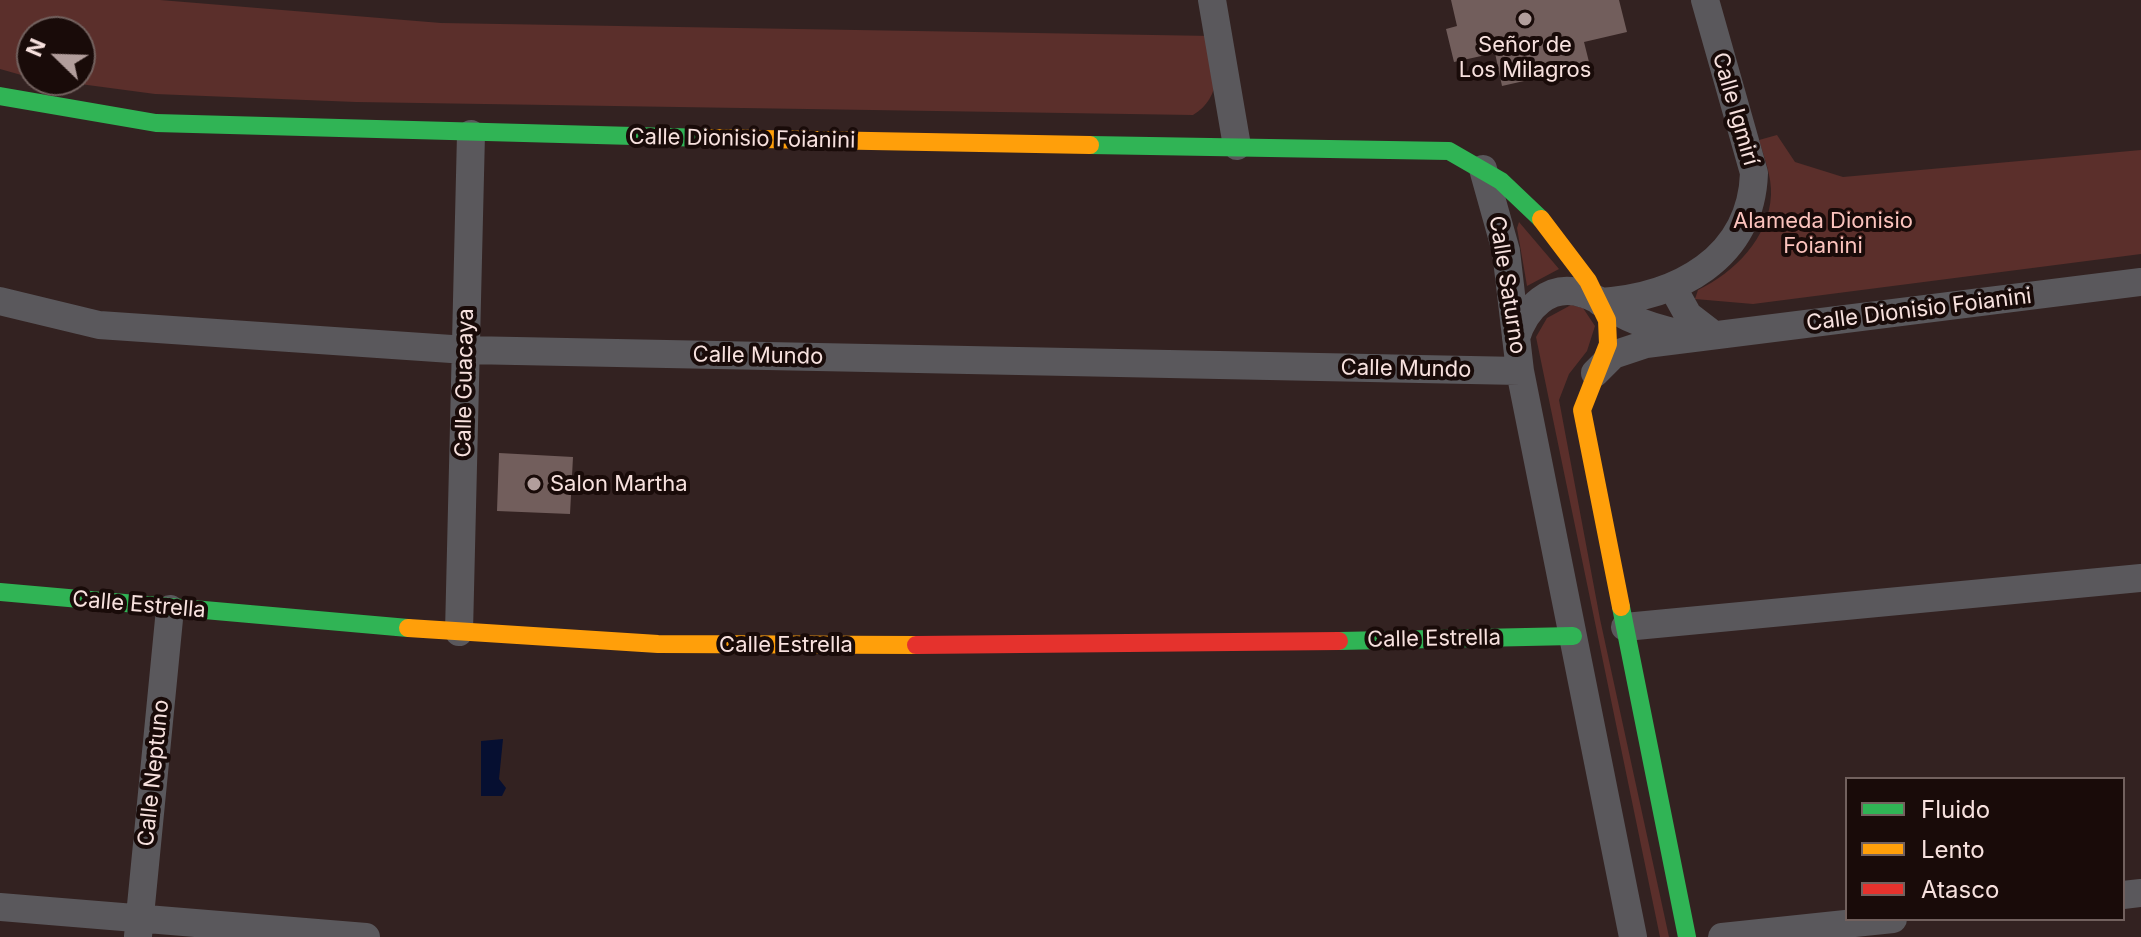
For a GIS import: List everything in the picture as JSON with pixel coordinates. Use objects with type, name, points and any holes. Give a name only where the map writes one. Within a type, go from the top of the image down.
[{"type":"street","points":[[1212,0],[1237,146]]},
{"type":"street","name":"Calle Igmirí","points":[[1516,338],[1521,320],[1532,305],[1548,295],[1566,291],[1584,293],[1600,302],[1639,299],[1673,288],[1719,257],[1745,220],[1753,196],[1754,173],[1705,0]]},
{"type":"street","name":"Calle Dionisio Foianini","points":[[0,96],[156,123],[471,134],[1435,149],[1449,151],[1483,169]]},
{"type":"street","name":"Calle Guacaya","points":[[459,632],[471,134]]},
{"type":"street","name":"Calle Saturno","points":[[1483,169],[1517,194],[1551,231],[1608,317],[1610,334],[1607,351],[1591,377],[1582,410],[1687,937]]},
{"type":"street","name":"Calle Saturno","points":[[1483,169],[1506,251],[1520,371],[1633,937]]},
{"type":"street","name":"Calle Dionisio Foianini","points":[[1591,377],[1613,355],[1646,344],[2141,282]]},
{"type":"street","points":[[1673,288],[1688,315],[1706,336]]},
{"type":"street","name":"Calle Mundo","points":[[0,301],[99,325],[466,350],[1520,371]]},
{"type":"street","name":"Calle Dionisio Foianini","points":[[1600,302],[1663,330],[1706,336]]},
{"type":"street","points":[[1625,627],[2141,578]]},
{"type":"street","name":"Calle Estrella","points":[[0,592],[459,632],[658,644],[1089,646],[1573,636]]},
{"type":"street","name":"Calle Neptuno","points":[[139,928],[170,609]]},
{"type":"street","points":[[0,907],[139,928],[366,937]]},
{"type":"street","points":[[1722,937],[1874,921]]},
{"type":"green space","points":[[0,0],[160,0],[441,23],[1213,36],[1216,80],[1209,99],[1193,115],[356,102],[155,94],[96,86],[96,16],[16,16],[16,74],[0,69]]},
{"type":"green space","name":"Alameda Dionisio Foianini","points":[[1777,135],[1795,162],[1843,177],[2141,150],[2141,254],[1753,304],[1695,299],[1698,290],[1736,264],[1764,226],[1771,188],[1759,140]]},
{"type":"green space","points":[[1519,222],[1559,269],[1527,286],[1517,228]]},
{"type":"green space","points":[[1571,305],[1583,308],[1595,326],[1587,351],[1569,374],[1559,400],[1600,619],[1669,937],[1660,937],[1536,337],[1547,318]]},
{"type":"water","points":[[503,739],[499,779],[506,788],[502,796],[481,796],[481,741]]},
{"type":"building","points":[[1451,0],[1619,0],[1627,32],[1584,42],[1590,66],[1502,86],[1495,53],[1454,62],[1446,29],[1457,26]]},
{"type":"building","name":"Salon Martha","points":[[499,453],[573,457],[570,514],[497,511]]},
{"type":"traffic: fast","points":[[0,96],[156,123],[707,138]]},
{"type":"traffic: fast","points":[[1090,145],[1449,151],[1501,181],[1541,219]]},
{"type":"traffic: fast","points":[[0,592],[408,628]]},
{"type":"traffic: fast","points":[[1621,607],[1687,937]]},
{"type":"traffic: fast","points":[[1339,641],[1573,636]]},
{"type":"traffic: slow","points":[[707,138],[1090,145]]},
{"type":"traffic: slow","points":[[1541,219],[1588,281],[1607,320],[1608,344],[1582,410],[1621,607]]},
{"type":"traffic: slow","points":[[408,628],[658,644],[916,645]]},
{"type":"traffic: jam","points":[[916,645],[1339,641]]},
{"type":"place","name":"Señor de Los Milagros","points":[[1525,19]]},
{"type":"place","name":"Salon Martha","points":[[534,484]]}]
